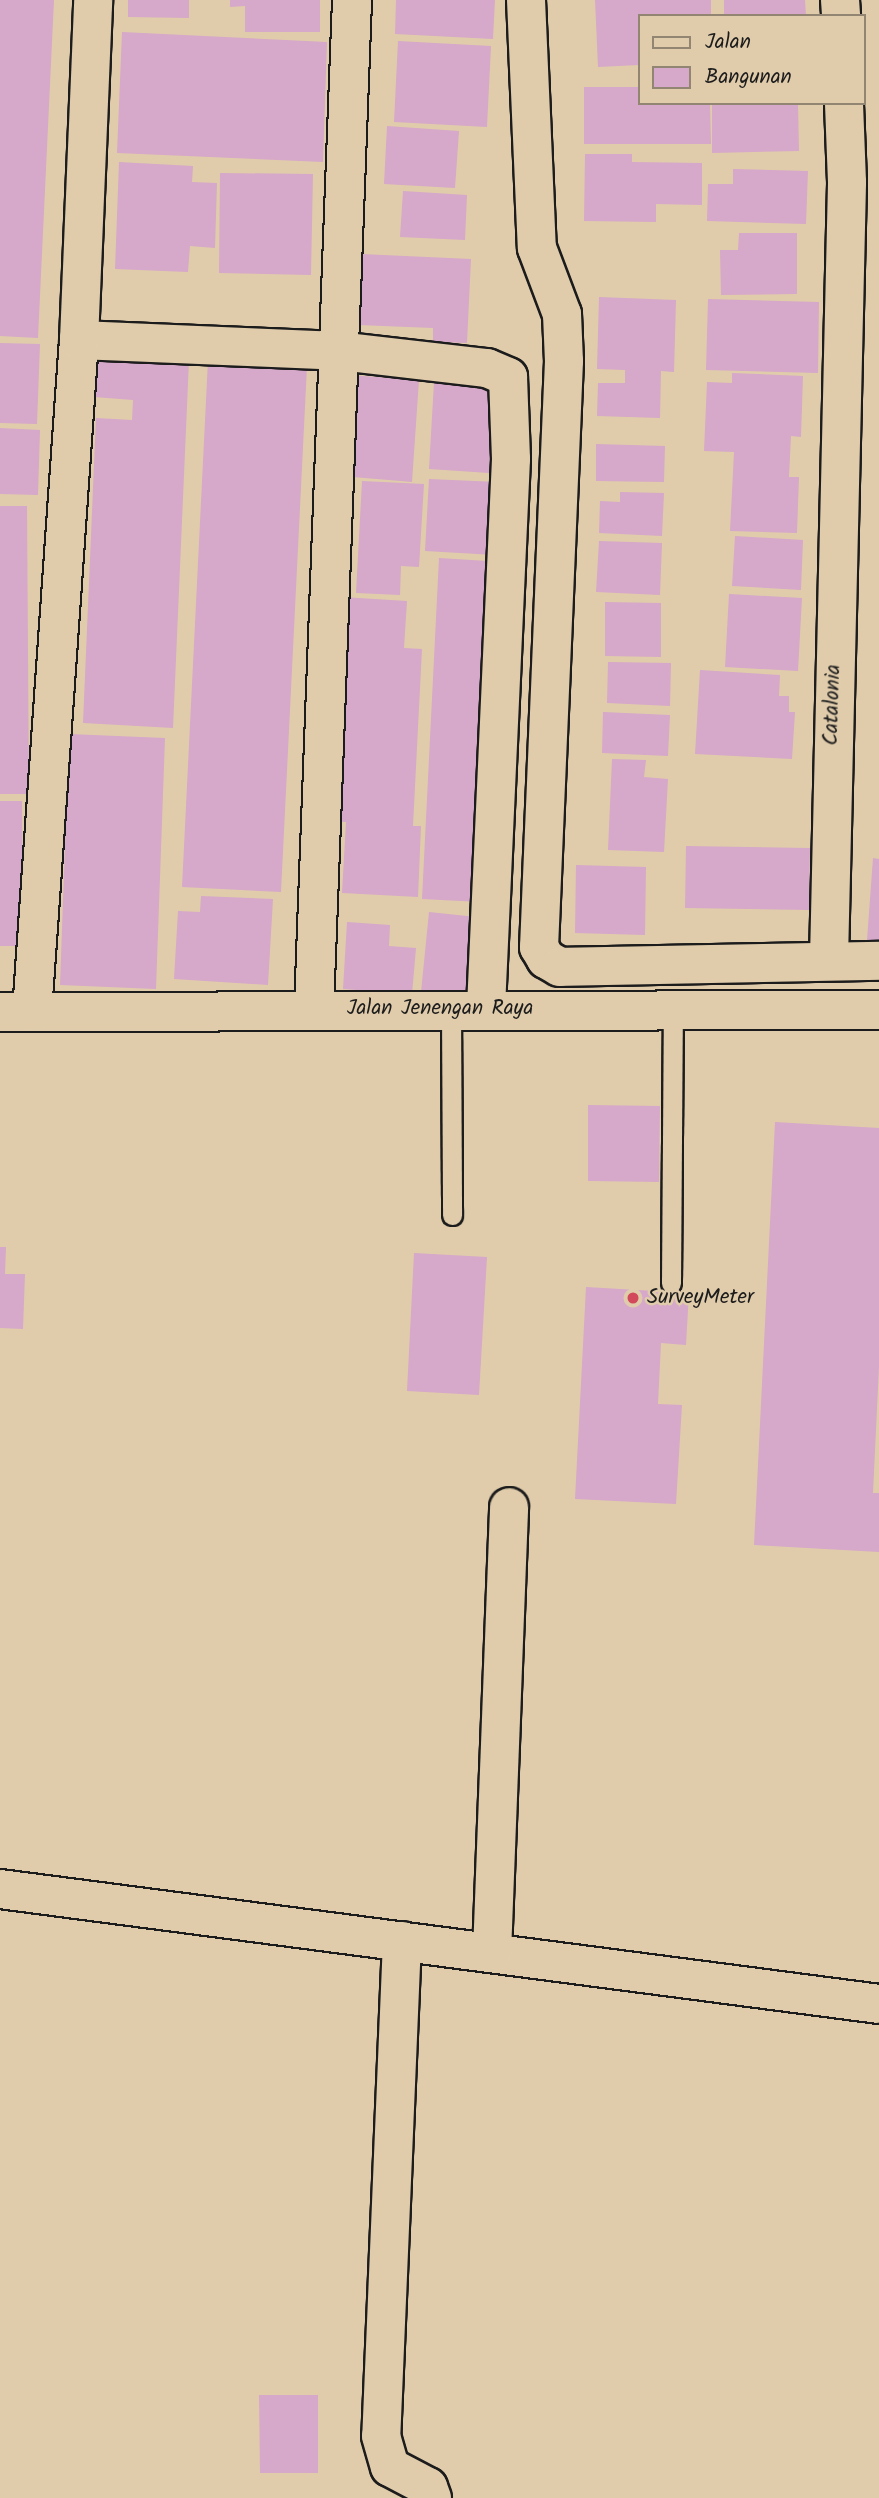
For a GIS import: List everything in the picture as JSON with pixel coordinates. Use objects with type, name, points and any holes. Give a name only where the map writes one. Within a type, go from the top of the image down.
[{"type":"street","points":[[16,1012],[79,340],[93,0]]},
{"type":"street","points":[[314,1008],[352,0]]},
{"type":"street","points":[[526,0],[537,247],[562,314],[564,361],[538,940],[547,959],[560,967],[828,959],[879,961]]},
{"type":"street","name":"Catalonia","points":[[828,959],[863,183],[844,105]]},
{"type":"street","points":[[79,340],[339,351],[487,368],[502,371],[511,385],[469,1008]]},
{"type":"street","name":"Jalan Jenengan Raya","points":[[16,1012],[314,1008],[673,1012],[879,1010]]},
{"type":"street","points":[[492,1953],[509,1507]]},
{"type":"street","points":[[0,1889],[879,2004]]},
{"type":"street","points":[[402,1941],[381,2436],[390,2467],[428,2487],[432,2498]]},
{"type":"lane","points":[[452,1215],[469,1008]]},
{"type":"lane","points":[[671,1283],[673,1012]]},
{"type":"building","points":[[0,0],[54,0],[38,338],[0,336]]},
{"type":"building","points":[[128,0],[189,0],[189,18],[128,17]]},
{"type":"building","points":[[230,0],[320,0],[320,32],[245,32],[245,6],[230,7]]},
{"type":"building","points":[[396,0],[495,0],[493,39],[395,34]]},
{"type":"building","points":[[595,0],[711,0],[711,14],[638,14],[638,65],[598,67]]},
{"type":"building","points":[[724,0],[805,0],[806,14],[724,14]]},
{"type":"building","points":[[122,32],[327,42],[323,162],[117,153]]},
{"type":"building","points":[[398,41],[491,46],[487,127],[394,122]]},
{"type":"building","points":[[584,87],[638,87],[638,105],[710,105],[711,144],[584,144]]},
{"type":"building","points":[[712,105],[798,105],[799,151],[712,153]]},
{"type":"building","points":[[387,126],[459,131],[455,188],[384,184]]},
{"type":"building","points":[[585,154],[632,154],[632,162],[702,163],[702,205],[656,204],[656,222],[584,221]]},
{"type":"building","points":[[119,162],[193,166],[192,182],[217,183],[215,248],[190,246],[188,272],[115,269]]},
{"type":"building","points":[[733,169],[808,171],[806,224],[707,221],[708,184],[733,184]]},
{"type":"building","points":[[220,173],[313,174],[311,275],[219,273]]},
{"type":"building","points":[[403,191],[467,195],[465,240],[400,237]]},
{"type":"building","points":[[739,233],[797,233],[797,294],[721,295],[720,250],[738,250]]},
{"type":"building","points":[[361,254],[471,259],[467,343],[433,342],[433,328],[358,325]]},
{"type":"building","points":[[599,297],[676,300],[674,372],[661,371],[660,418],[597,416],[598,383],[625,383],[625,370],[597,369]]},
{"type":"building","points":[[708,299],[819,302],[818,373],[706,370]]},
{"type":"building","points":[[0,343],[40,344],[37,424],[0,423]]},
{"type":"building","points":[[96,355],[189,360],[173,728],[83,723],[96,418],[132,420],[133,400],[94,397]]},
{"type":"building","points":[[208,360],[307,366],[281,892],[182,887]]},
{"type":"building","points":[[732,373],[803,376],[801,437],[791,436],[789,477],[799,477],[797,533],[730,531],[734,452],[704,451],[707,382],[732,383]]},
{"type":"building","points":[[349,375],[419,380],[412,482],[353,477],[357,413],[346,412]]},
{"type":"building","points":[[434,382],[494,385],[489,473],[429,469]]},
{"type":"building","points":[[0,428],[40,430],[38,495],[0,494]]},
{"type":"building","points":[[596,444],[665,446],[664,482],[596,481]]},
{"type":"building","points":[[429,479],[498,482],[495,555],[425,551]]},
{"type":"building","points":[[362,481],[424,484],[419,567],[401,566],[400,595],[356,593]]},
{"type":"building","points":[[620,492],[664,493],[662,536],[599,533],[600,501],[620,502]]},
{"type":"building","points":[[0,506],[27,506],[29,794],[0,794]]},
{"type":"building","points":[[735,536],[803,540],[801,590],[732,586]]},
{"type":"building","points":[[599,541],[662,543],[660,595],[596,592]]},
{"type":"building","points":[[439,558],[504,562],[480,902],[422,899]]},
{"type":"building","points":[[729,594],[802,598],[798,671],[725,667]]},
{"type":"building","points":[[342,597],[407,601],[404,648],[422,649],[413,826],[421,826],[418,897],[342,893],[346,822],[331,821]]},
{"type":"building","points":[[605,602],[661,603],[661,657],[605,656]]},
{"type":"building","points":[[608,662],[671,663],[670,706],[607,703]]},
{"type":"building","points":[[700,670],[780,675],[779,696],[789,696],[789,712],[795,712],[792,759],[695,754]]},
{"type":"building","points":[[603,712],[670,715],[668,756],[602,753]]},
{"type":"building","points":[[69,734],[165,738],[156,989],[60,985]]},
{"type":"building","points":[[612,759],[646,760],[644,777],[668,779],[664,852],[608,850]]},
{"type":"building","points":[[0,801],[22,801],[23,946],[0,946]]},
{"type":"building","points":[[686,846],[810,848],[809,910],[685,908]]},
{"type":"building","points":[[873,858],[879,859],[879,941],[867,940]]},
{"type":"building","points":[[576,865],[646,867],[645,935],[575,933]]},
{"type":"building","points":[[201,896],[273,899],[268,985],[174,979],[178,911],[200,912]]},
{"type":"building","points":[[429,912],[486,918],[478,997],[421,992]]},
{"type":"building","points":[[347,922],[390,925],[389,946],[416,948],[412,994],[343,989]]},
{"type":"building","points":[[588,1105],[660,1106],[659,1182],[588,1181]]},
{"type":"building","points":[[775,1122],[879,1128],[879,1366],[873,1493],[879,1493],[879,1552],[754,1545]]},
{"type":"building","points":[[0,1247],[6,1247],[5,1274],[25,1274],[23,1329],[0,1328]]},
{"type":"building","points":[[414,1253],[487,1257],[479,1395],[407,1391]]},
{"type":"building","points":[[586,1287],[689,1293],[686,1345],[661,1343],[658,1404],[682,1405],[676,1504],[575,1499]]},
{"type":"building","points":[[259,2395],[318,2395],[318,2473],[260,2473]]},
{"type":"place","name":"SurveyMeter","points":[[633,1298]]}]
